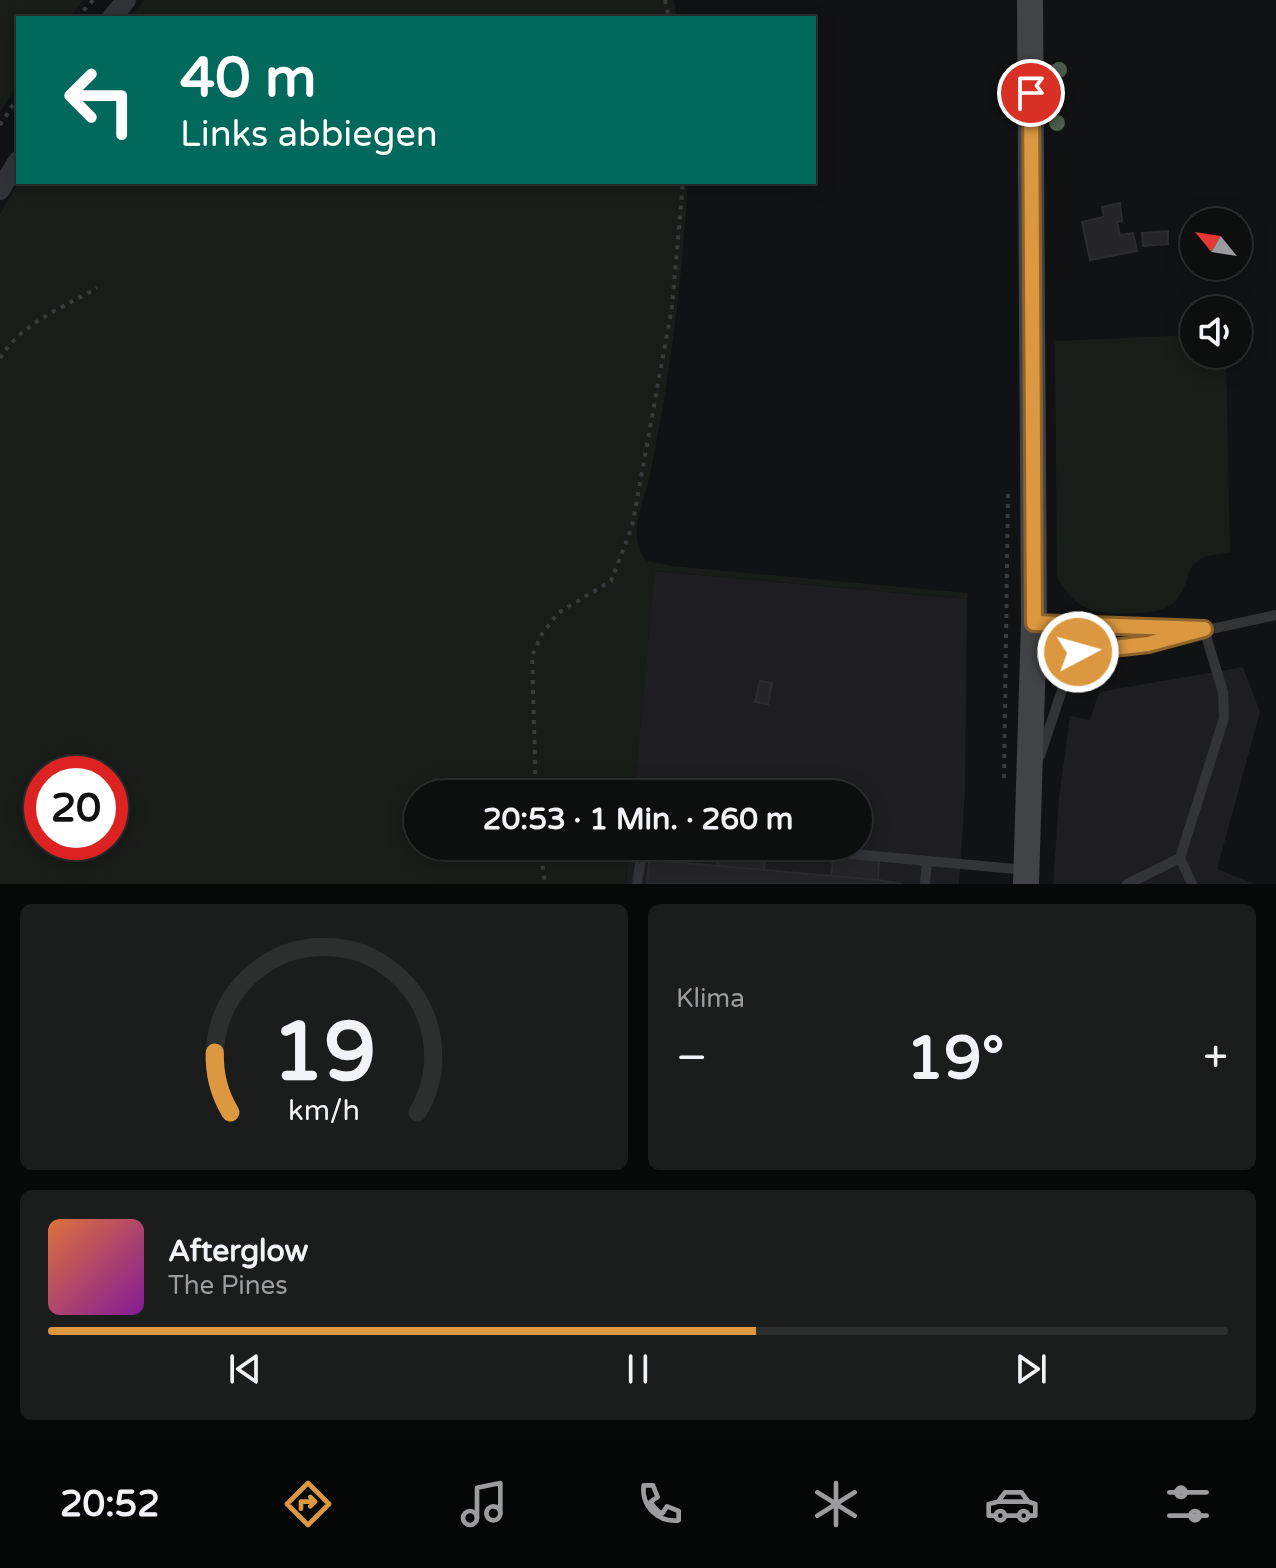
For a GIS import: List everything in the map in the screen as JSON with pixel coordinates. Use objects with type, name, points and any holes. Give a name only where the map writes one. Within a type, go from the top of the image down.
[{"type":"street","points":[[114,16],[126,0]]},
{"type":"street","points":[[1027,877],[1034,623],[1030,0]]},
{"type":"street","points":[[0,190],[16,164]]},
{"type":"lane","points":[[1033,652],[1102,650],[1168,640],[1204,629],[1276,615]]},
{"type":"lane","points":[[1034,623],[1204,629]]},
{"type":"lane","points":[[1192,884],[1180,858],[1224,718],[1223,692],[1204,629]]},
{"type":"lane","points":[[1029,792],[1054,706],[1063,687],[1102,650]]},
{"type":"lane","points":[[872,856],[1027,877]]},
{"type":"lane","points":[[1127,884],[1180,858]]},
{"type":"lane","points":[[637,884],[641,860]]},
{"type":"lane","points":[[925,884],[927,861]]},
{"type":"path","points":[[79,16],[93,0]]},
{"type":"path","points":[[0,125],[16,100]]},
{"type":"path","points":[[536,780],[532,656],[542,634],[558,613],[611,581],[632,527],[672,307],[683,184]]},
{"type":"path","points":[[0,358],[11,341],[32,324],[97,288]]},
{"type":"path","points":[[542,860],[545,884]]},
{"type":"shaded area","points":[[0,0],[84,0],[71,16],[16,16],[16,87],[0,112]]},
{"type":"shaded area","points":[[144,0],[674,0],[677,16],[131,16]]},
{"type":"shaded area","points":[[18,184],[688,184],[669,366],[650,475],[638,520],[637,541],[647,561],[672,566],[968,593],[967,599],[655,571],[635,780],[404,780],[404,860],[628,860],[626,884],[0,884],[0,214]]},
{"type":"shaded area","points":[[1180,336],[1180,368],[1226,368],[1230,553],[1200,559],[1193,565],[1179,596],[1163,609],[1126,614],[1089,609],[1070,596],[1057,577],[1055,341]]},
{"type":"shaded area","points":[[654,571],[967,599],[965,791],[959,884],[626,884],[628,860],[872,860],[872,780],[635,780]]},
{"type":"shaded area","points":[[1243,667],[1260,712],[1217,869],[1255,884],[1053,884],[1059,798],[1070,716],[1090,720],[1099,692]]},
{"type":"building","points":[[1120,203],[1122,221],[1117,222],[1120,235],[1133,233],[1137,251],[1090,260],[1082,222],[1104,217],[1102,207]]},
{"type":"building","points":[[1168,231],[1168,244],[1143,246],[1142,233]]},
{"type":"building","points":[[760,681],[772,683],[768,704],[755,702]]},
{"type":"building","points":[[649,860],[902,884],[647,884]]},
{"type":"building","points":[[718,860],[765,860],[764,870],[717,866]]},
{"type":"building","points":[[833,860],[879,861],[878,880],[831,877]]},
{"type":"route","points":[[1031,93],[1034,623],[1204,629],[1148,644],[1078,652]]}]
